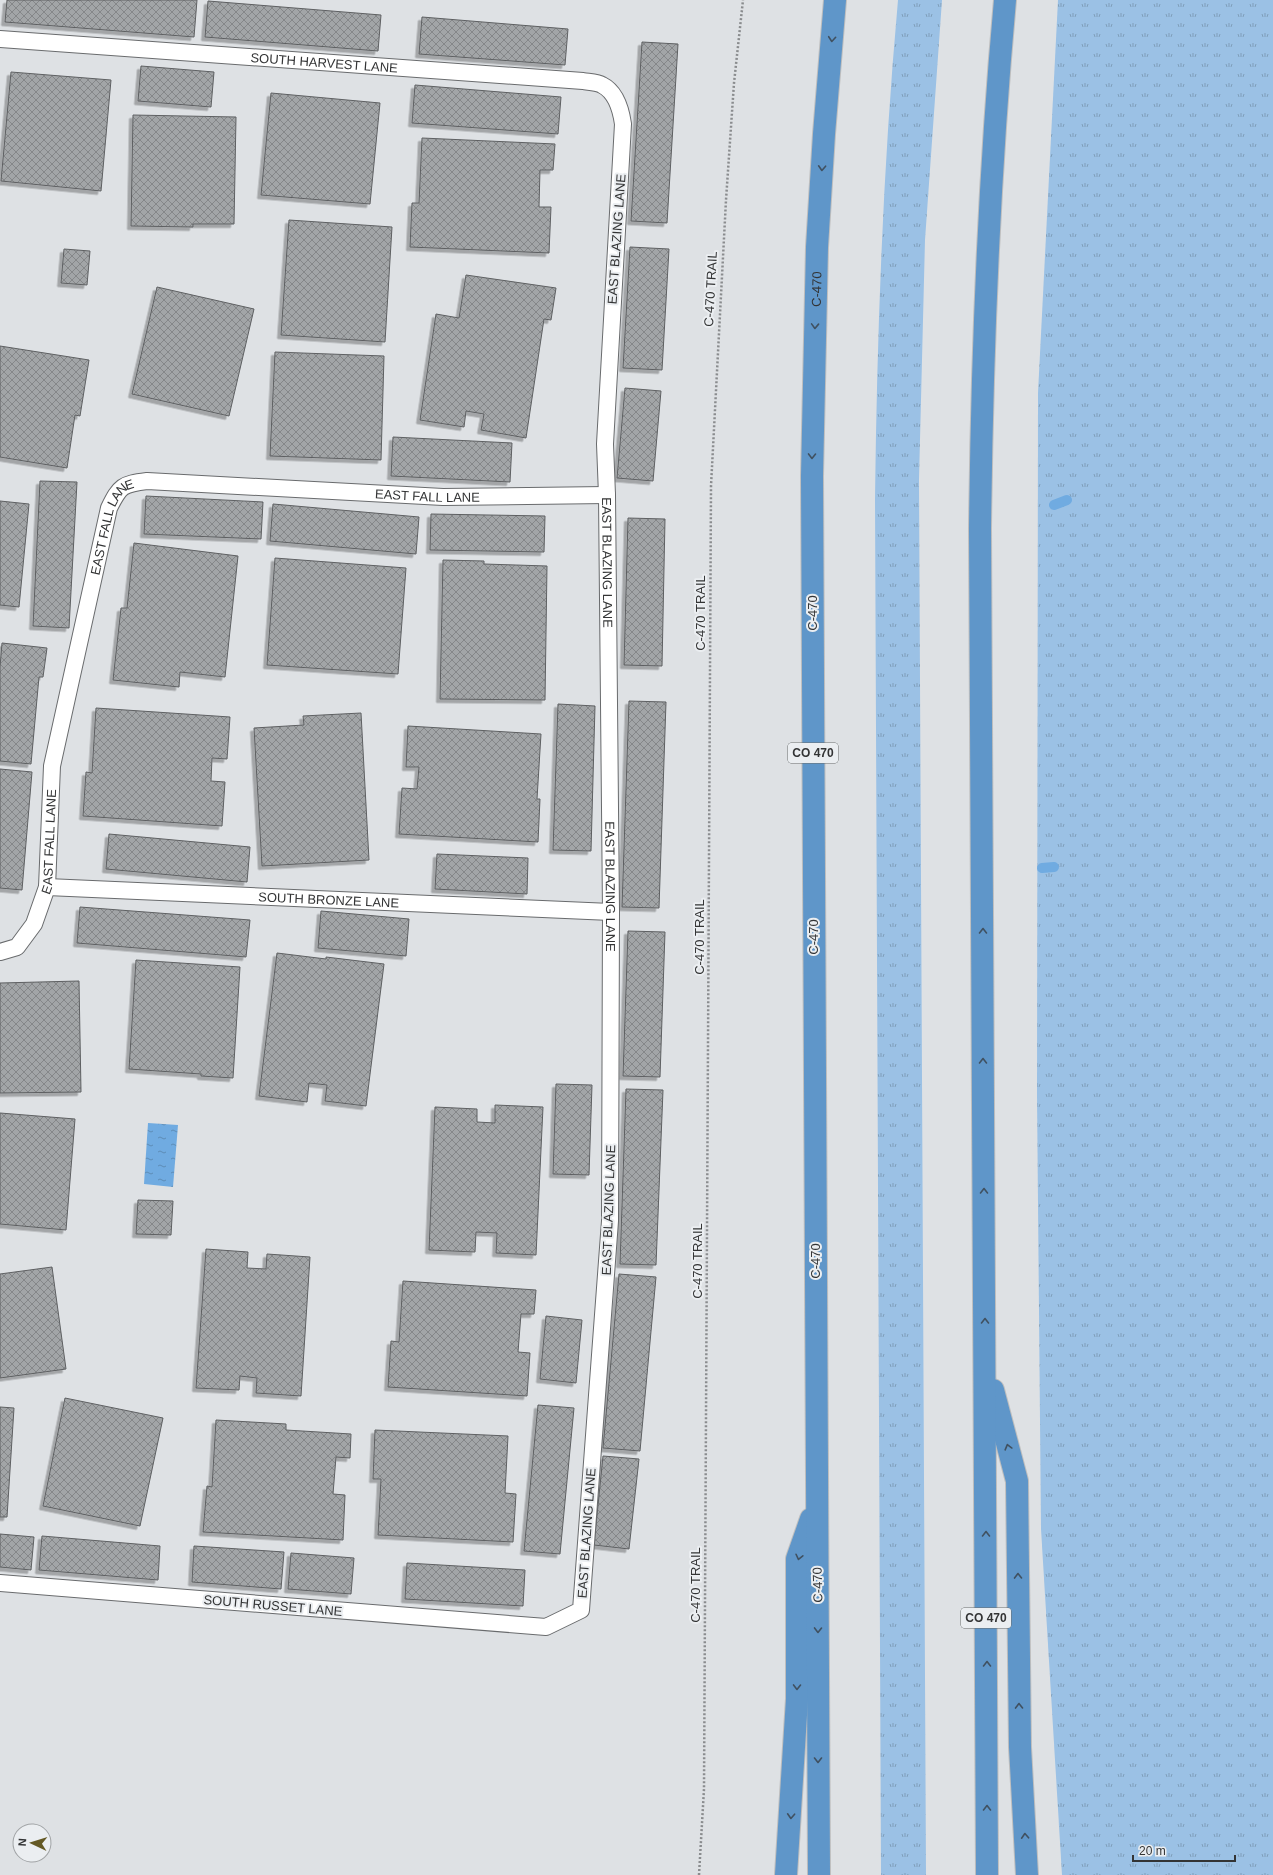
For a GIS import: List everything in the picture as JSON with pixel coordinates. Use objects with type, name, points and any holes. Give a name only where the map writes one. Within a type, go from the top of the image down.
[{"type":"highway","name":"C-470","points":[[819,1875],[812,484],[818,247],[824,134],[835,0]]},
{"type":"highway","name":"CO 470","points":[[987,1875],[980,576],[982,389],[989,206],[1004,0]]},
{"type":"highway","points":[[985,1360],[1017,1481],[1020,1747],[1027,1875]]},
{"type":"highway","points":[[786,1875],[797,1699],[797,1559],[816,1507]]},
{"type":"lane","name":"SOUTH HARVEST LANE","points":[[0,39],[583,81],[602,85],[612,94],[621,110],[623,124]]},
{"type":"lane","name":"EAST BLAZING LANE","points":[[546,1627],[581,1610],[610,1221],[611,912],[607,495],[605,444],[623,124]]},
{"type":"lane","name":"EAST FALL LANE","points":[[0,952],[17,948],[34,924],[47,887],[52,766],[109,508],[118,490],[130,483],[147,481],[436,496],[607,495]]},
{"type":"lane","name":"SOUTH BRONZE LANE","points":[[47,887],[611,912]]},
{"type":"lane","name":"SOUTH RUSSET LANE","points":[[0,1583],[546,1627]]},
{"type":"path","name":"C-470 TRAIL","points":[[699,1875],[704,1789],[711,486],[726,200],[734,83],[743,0]]},
{"type":"green space","points":[[898,0],[942,0],[925,240],[919,480],[926,1875],[881,1875],[875,499],[877,374],[882,249],[888,125]]},
{"type":"green space","points":[[1058,0],[1273,0],[1273,1875],[1062,1875],[1041,1529],[1037,1095],[1038,393]]},
{"type":"water","points":[[148,1123],[178,1125],[173,1187],[144,1184]]},
{"type":"building","points":[[7,0],[197,0],[194,37],[5,22]]},
{"type":"building","points":[[208,1],[381,15],[378,51],[205,37]]},
{"type":"building","points":[[422,17],[568,29],[565,65],[419,54]]},
{"type":"building","points":[[642,42],[678,44],[667,223],[631,221]]},
{"type":"building","points":[[141,66],[214,72],[211,107],[138,101]]},
{"type":"building","points":[[11,72],[111,80],[101,191],[1,181]]},
{"type":"building","points":[[415,85],[561,97],[558,134],[412,123]]},
{"type":"building","points":[[271,93],[380,103],[370,204],[261,195]]},
{"type":"building","points":[[133,115],[236,117],[234,224],[193,224],[193,227],[131,226]]},
{"type":"building","points":[[422,138],[555,144],[553,170],[540,170],[539,207],[551,207],[549,253],[410,247],[412,203],[419,203]]},
{"type":"building","points":[[289,220],[392,227],[385,342],[281,335]]},
{"type":"building","points":[[630,247],[669,249],[662,370],[623,368]]},
{"type":"building","points":[[64,249],[90,251],[87,285],[61,283]]},
{"type":"building","points":[[466,275],[556,288],[551,320],[544,319],[526,438],[481,430],[484,414],[466,411],[464,427],[420,420],[436,314],[459,318]]},
{"type":"building","points":[[157,287],[254,309],[229,416],[132,394]]},
{"type":"building","points":[[0,346],[89,360],[80,416],[75,415],[67,468],[0,457]]},
{"type":"building","points":[[275,352],[384,356],[381,460],[270,456]]},
{"type":"building","points":[[625,388],[661,391],[653,481],[617,478]]},
{"type":"building","points":[[393,437],[512,443],[510,482],[391,476]]},
{"type":"building","points":[[40,481],[77,482],[69,628],[33,626]]},
{"type":"building","points":[[146,496],[263,502],[261,539],[144,534]]},
{"type":"building","points":[[0,501],[29,504],[19,607],[0,605]]},
{"type":"building","points":[[273,504],[419,517],[416,554],[270,541]]},
{"type":"building","points":[[431,514],[545,516],[544,552],[430,550]]},
{"type":"building","points":[[628,518],[665,519],[662,666],[624,665]]},
{"type":"building","points":[[134,543],[238,556],[225,677],[180,672],[179,687],[113,680],[121,608],[127,608]]},
{"type":"building","points":[[275,558],[406,568],[398,674],[267,665]]},
{"type":"building","points":[[443,560],[484,561],[484,564],[547,566],[545,700],[440,699]]},
{"type":"building","points":[[2,643],[47,648],[43,677],[39,677],[31,764],[0,761],[0,667]]},
{"type":"building","points":[[629,701],[666,702],[659,908],[622,907]]},
{"type":"building","points":[[558,704],[595,706],[591,851],[553,850]]},
{"type":"building","points":[[96,708],[230,717],[227,759],[212,758],[211,781],[225,782],[222,826],[83,816],[86,772],[92,773]]},
{"type":"building","points":[[361,713],[369,860],[262,866],[254,728],[304,725],[303,716]]},
{"type":"building","points":[[408,726],[541,734],[537,799],[540,799],[538,842],[399,834],[402,788],[417,789],[419,767],[406,767]]},
{"type":"building","points":[[0,769],[32,772],[22,890],[0,888]]},
{"type":"building","points":[[109,834],[250,847],[247,882],[106,869]]},
{"type":"building","points":[[437,854],[528,858],[527,894],[435,889]]},
{"type":"building","points":[[80,907],[250,920],[246,957],[77,943]]},
{"type":"building","points":[[321,911],[409,919],[406,956],[318,948]]},
{"type":"building","points":[[628,931],[665,932],[660,1077],[623,1076]]},
{"type":"building","points":[[277,953],[384,964],[366,1106],[325,1101],[327,1085],[309,1083],[307,1102],[259,1096]]},
{"type":"building","points":[[136,960],[240,967],[233,1078],[201,1076],[201,1074],[129,1069]]},
{"type":"building","points":[[79,981],[81,1092],[0,1093],[0,983]]},
{"type":"building","points":[[556,1084],[592,1085],[589,1175],[553,1174]]},
{"type":"building","points":[[626,1089],[663,1090],[656,1265],[620,1264]]},
{"type":"building","points":[[495,1105],[543,1107],[536,1255],[496,1253],[497,1233],[476,1232],[475,1252],[429,1250],[435,1107],[477,1109],[477,1122],[495,1123]]},
{"type":"building","points":[[0,1113],[75,1119],[66,1230],[0,1224]]},
{"type":"building","points":[[138,1200],[173,1201],[171,1235],[136,1234]]},
{"type":"building","points":[[206,1249],[248,1252],[247,1268],[266,1269],[267,1254],[310,1257],[301,1396],[256,1393],[257,1378],[240,1376],[239,1390],[196,1388]]},
{"type":"building","points":[[52,1267],[66,1369],[0,1378],[0,1274]]},
{"type":"building","points":[[619,1274],[656,1277],[640,1451],[603,1448]]},
{"type":"building","points":[[403,1281],[536,1290],[534,1314],[521,1314],[518,1352],[530,1353],[527,1396],[388,1387],[391,1341],[399,1342]]},
{"type":"building","points":[[546,1316],[582,1320],[576,1383],[540,1379]]},
{"type":"building","points":[[65,1398],[163,1418],[140,1526],[43,1506]]},
{"type":"building","points":[[538,1405],[574,1408],[560,1554],[524,1551]]},
{"type":"building","points":[[0,1407],[14,1408],[7,1517],[0,1517]]},
{"type":"building","points":[[216,1420],[286,1424],[286,1430],[351,1434],[350,1458],[336,1457],[333,1494],[345,1495],[343,1540],[203,1532],[207,1486],[212,1487]]},
{"type":"building","points":[[375,1430],[508,1436],[505,1493],[516,1494],[513,1542],[378,1535],[381,1479],[373,1479]]},
{"type":"building","points":[[603,1456],[639,1459],[629,1549],[594,1545]]},
{"type":"building","points":[[0,1534],[34,1537],[31,1570],[0,1567]]},
{"type":"building","points":[[42,1536],[160,1546],[158,1580],[39,1570]]},
{"type":"building","points":[[194,1546],[284,1552],[281,1589],[192,1582]]},
{"type":"building","points":[[291,1553],[354,1558],[351,1594],[288,1589]]},
{"type":"building","points":[[407,1563],[525,1570],[523,1606],[405,1599]]},
{"type":"waterway","points":[[1054,505],[1067,500]]},
{"type":"waterway","points":[[1042,868],[1054,867]]}]
